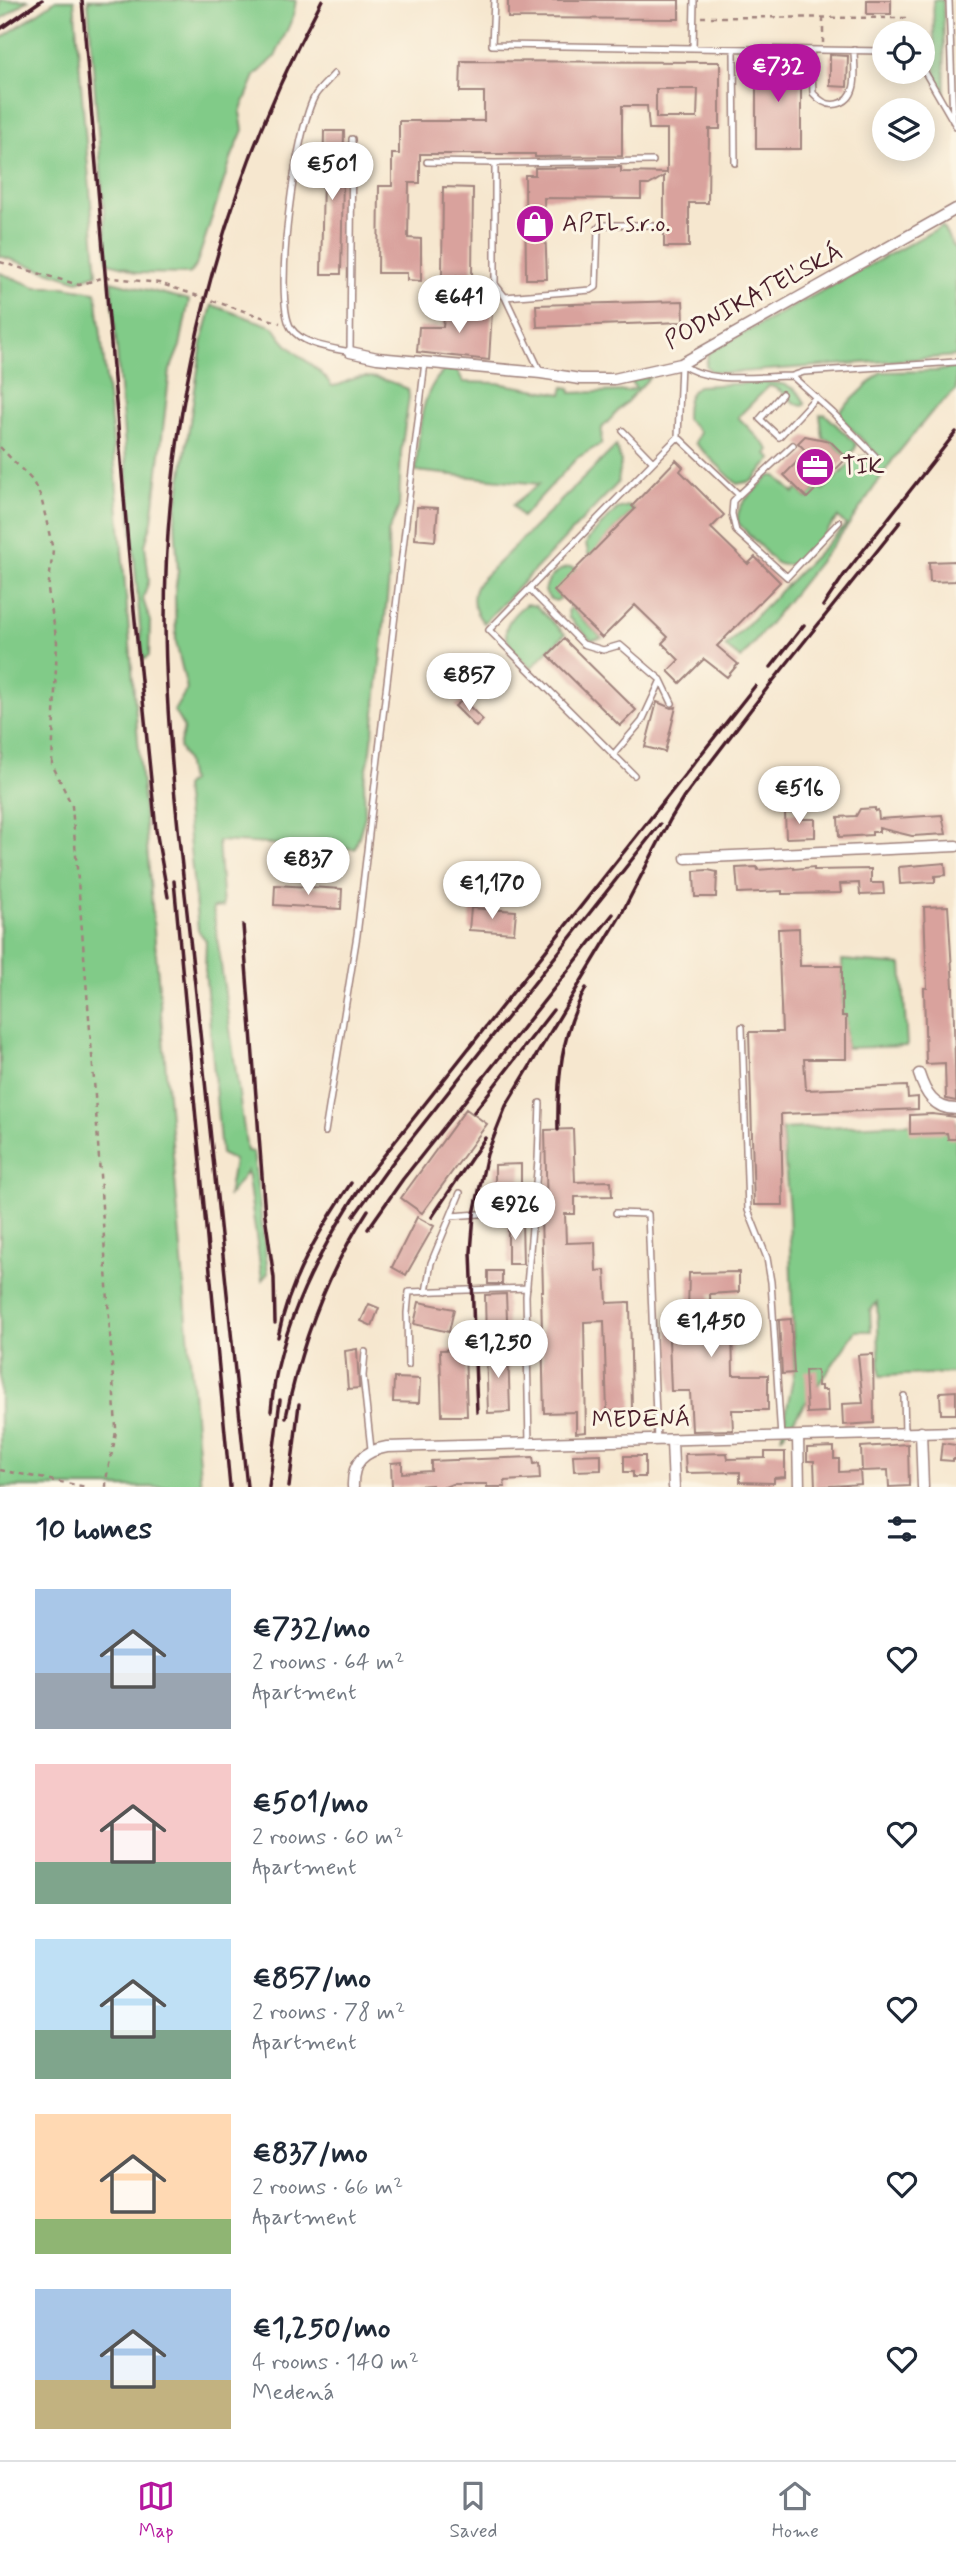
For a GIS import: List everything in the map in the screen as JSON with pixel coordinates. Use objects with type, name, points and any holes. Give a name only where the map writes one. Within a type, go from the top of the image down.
[{"type":"street","name":"PODNIKATEĽSKÁ","points":[[350,352],[377,358],[580,379],[614,379],[681,364],[956,209]]},
{"type":"street","points":[[686,858],[956,846]]},
{"type":"street","points":[[919,1074],[929,1099],[945,1109],[956,1109]]},
{"type":"street","points":[[921,1432],[923,1487]]},
{"type":"street","name":"MEDENÁ","points":[[371,1449],[956,1432]]},
{"type":"street","points":[[798,1437],[799,1487]]},
{"type":"street","points":[[672,1441],[674,1487]]},
{"type":"street","points":[[353,1487],[355,1467],[361,1456],[371,1449]]},
{"type":"lane","points":[[494,0],[492,45],[872,51]]},
{"type":"lane","points":[[693,48],[694,0]]},
{"type":"lane","points":[[949,0],[955,123]]},
{"type":"lane","points":[[734,49],[734,163]]},
{"type":"lane","points":[[811,50],[813,93],[827,104],[835,105],[850,97],[854,90],[854,50]]},
{"type":"lane","points":[[334,74],[315,95],[300,145],[289,205],[285,309],[290,325],[304,340],[350,352],[352,139]]},
{"type":"lane","points":[[932,84],[955,123]]},
{"type":"lane","points":[[427,162],[653,161]]},
{"type":"lane","points":[[495,163],[495,284],[505,297],[541,373]]},
{"type":"lane","points":[[505,297],[592,290],[596,287],[598,228],[601,225],[652,225]]},
{"type":"lane","points":[[325,1132],[357,935],[425,362]]},
{"type":"lane","points":[[681,364],[691,371],[708,375],[792,376],[804,372],[956,362]]},
{"type":"lane","points":[[634,775],[489,630],[678,437],[681,364]]},
{"type":"lane","points":[[792,376],[878,459]]},
{"type":"lane","points":[[782,394],[760,419],[779,438],[816,397]]},
{"type":"lane","points":[[622,431],[653,462]]},
{"type":"lane","points":[[678,437],[739,495]]},
{"type":"lane","points":[[793,445],[733,501],[732,514],[736,531],[787,577],[839,523]]},
{"type":"lane","points":[[529,589],[583,644],[603,650],[620,645],[661,680],[672,703]]},
{"type":"lane","points":[[613,755],[642,721],[661,680]]},
{"type":"lane","points":[[742,1027],[748,1210],[767,1258],[771,1282],[781,1438]]},
{"type":"lane","points":[[529,1444],[527,1288],[540,1103]]},
{"type":"lane","points":[[426,1292],[431,1263],[460,1193]]},
{"type":"lane","points":[[451,1216],[534,1210]]},
{"type":"lane","points":[[616,1213],[648,1214],[657,1441]]},
{"type":"lane","points":[[408,1365],[409,1293],[527,1288]]},
{"type":"lane","points":[[365,1352],[363,1376],[371,1449]]},
{"type":"lane","points":[[904,1396],[905,1432]]},
{"type":"path","points":[[694,17],[908,18]]},
{"type":"path","points":[[823,50],[824,18]]},
{"type":"path","points":[[0,262],[79,285],[105,277],[159,283],[290,325]]},
{"type":"path","points":[[0,447],[32,480],[41,497],[53,550],[48,590],[57,642],[52,764],[72,806],[94,1080],[115,1445],[106,1487]]},
{"type":"path","points":[[0,1470],[86,1487]]},
{"type":"green space","points":[[0,0],[28,0],[0,20]]},
{"type":"green space","points":[[56,0],[74,0],[97,274],[78,281],[0,256],[0,39]]},
{"type":"green space","points":[[88,0],[296,0],[293,17],[275,57],[255,76],[240,112],[243,130],[196,266],[189,274],[136,273],[108,263]]},
{"type":"green space","points":[[933,0],[942,0],[945,95],[935,76]]},
{"type":"green space","points":[[942,226],[956,251],[956,356],[727,373],[711,371],[706,366],[708,354],[713,350]]},
{"type":"green space","points":[[0,273],[36,287],[64,287],[96,292],[112,431],[201,1487],[0,1487]]},
{"type":"green space","points":[[111,281],[189,300],[180,346],[170,370],[152,521],[145,545],[149,580],[143,599],[150,621],[149,656],[143,660]]},
{"type":"green space","points":[[212,305],[274,327],[287,345],[319,371],[332,386],[360,377],[374,378],[408,389],[409,397],[401,452],[399,507],[388,533],[389,579],[371,751],[364,781],[365,816],[355,849],[218,841],[223,907],[213,908],[247,1151],[253,1152],[268,1273],[262,1280],[247,1171],[228,1197],[234,1160],[221,1154],[205,969],[206,941],[198,930],[184,787],[190,781],[186,760],[179,747],[184,728],[174,711],[187,689],[176,642],[175,592],[178,571],[175,520],[202,343]]},
{"type":"green space","points":[[956,367],[956,390],[930,414],[894,458],[848,526],[741,659],[725,647],[846,525],[838,517],[801,559],[784,565],[775,562],[738,523],[739,509],[743,503],[770,476],[776,476],[794,493],[798,489],[807,498],[819,486],[823,490],[857,457],[868,456],[877,463],[881,459],[837,414],[881,372],[937,371]]},
{"type":"green space","points":[[445,370],[458,371],[463,382],[497,383],[562,394],[564,387],[570,388],[571,393],[628,391],[636,388],[630,381],[651,376],[602,428],[601,444],[577,458],[522,517],[513,505],[539,484],[416,471],[419,431],[425,403],[436,380]]},
{"type":"green space","points":[[767,382],[790,387],[799,394],[805,404],[798,405],[779,390],[769,386],[738,417],[770,450],[767,454],[772,459],[752,481],[737,484],[695,443],[700,432],[686,419],[688,400],[698,386]]},
{"type":"green space","points":[[825,414],[856,444],[847,458],[830,441],[823,438],[820,415]]},
{"type":"green space","points":[[616,446],[621,461],[618,483],[484,623],[477,614],[473,598],[479,582]]},
{"type":"green space","points":[[628,506],[635,509],[589,557],[586,544],[589,538],[617,509]]},
{"type":"green space","points":[[570,567],[577,569],[555,592],[561,598],[556,601],[550,599],[545,592],[550,579]]},
{"type":"green space","points":[[526,604],[536,606],[565,634],[531,668],[515,651],[506,636],[509,621]]},
{"type":"green space","points":[[570,607],[602,638],[591,640],[569,618]]},
{"type":"green space","points":[[842,960],[902,965],[907,1046],[846,1048],[846,1016],[842,1016]]},
{"type":"green space","points":[[956,1121],[956,1373],[880,1376],[877,1302],[870,1311],[871,1331],[856,1331],[781,1438],[794,1373],[789,1211],[782,1129]]},
{"type":"building","points":[[508,0],[679,0],[679,19],[508,18]]},
{"type":"building","points":[[867,0],[891,0],[891,14],[867,14]]},
{"type":"building","points":[[830,55],[848,56],[847,87],[830,86]]},
{"type":"building","points":[[756,59],[801,59],[801,149],[756,149]]},
{"type":"building","points":[[461,61],[720,62],[720,129],[709,129],[708,203],[689,203],[689,247],[664,247],[664,176],[649,185],[641,185],[641,199],[544,198],[547,279],[526,279],[525,175],[535,175],[535,168],[621,167],[621,172],[667,173],[667,129],[649,129],[647,106],[622,106],[622,156],[420,154],[420,183],[409,183],[408,238],[421,239],[421,281],[407,280],[407,273],[378,273],[379,186],[392,186],[392,154],[399,154],[399,121],[484,121],[484,92],[460,92]],"holes":[[[656,89],[698,89],[697,118],[656,118]]]},
{"type":"building","points":[[324,131],[344,131],[341,274],[321,274]]},
{"type":"building","points":[[443,187],[473,188],[472,276],[442,276]]},
{"type":"building","points":[[683,301],[684,322],[537,327],[536,305]]},
{"type":"building","points":[[445,308],[492,311],[489,360],[417,352],[419,327],[443,327]]},
{"type":"building","name":"TIK","points":[[805,436],[830,441],[847,458],[807,498],[784,475],[807,452],[798,443]]},
{"type":"building","points":[[676,460],[683,467],[680,471],[724,515],[711,528],[748,564],[755,557],[780,582],[717,646],[738,664],[727,677],[704,659],[680,683],[668,671],[679,660],[662,643],[668,637],[635,605],[602,638],[554,591],[635,509],[632,506]]},
{"type":"building","points":[[417,507],[438,508],[435,541],[415,539]]},
{"type":"building","points":[[956,561],[956,581],[930,582],[929,562]]},
{"type":"building","points":[[564,639],[636,710],[620,726],[548,655]]},
{"type":"building","points":[[463,700],[483,720],[476,727],[455,706]]},
{"type":"building","points":[[657,702],[671,708],[676,707],[665,752],[645,747]]},
{"type":"building","points":[[875,808],[875,811],[878,810],[879,819],[942,815],[946,834],[912,836],[879,828],[879,832],[872,832],[872,835],[839,837],[838,817],[856,816],[860,809]]},
{"type":"building","points":[[802,812],[802,819],[815,819],[815,837],[786,838],[785,813]]},
{"type":"building","points":[[945,863],[946,875],[935,876],[935,882],[900,884],[899,867]]},
{"type":"building","points":[[757,867],[758,870],[794,867],[814,867],[814,870],[871,869],[871,883],[883,883],[884,894],[860,895],[859,883],[840,884],[841,893],[738,893],[736,868]]},
{"type":"building","points":[[694,871],[717,872],[716,897],[695,897]]},
{"type":"building","points":[[275,885],[342,889],[341,909],[274,905]]},
{"type":"building","points":[[948,906],[956,1101],[946,1099],[945,1063],[926,1064],[924,907]]},
{"type":"building","points":[[471,908],[516,911],[514,933],[469,930]]},
{"type":"building","points":[[799,928],[800,966],[842,966],[842,1016],[846,1016],[846,1059],[804,1059],[806,1090],[907,1086],[908,1098],[918,1097],[918,1109],[781,1114],[783,1205],[754,1205],[749,1032],[782,1032],[778,929]]},
{"type":"building","points":[[466,1109],[487,1124],[422,1213],[401,1198]]},
{"type":"building","points":[[910,1115],[956,1117],[956,1139],[948,1139],[947,1133],[910,1134]]},
{"type":"building","points":[[573,1129],[575,1182],[611,1181],[612,1196],[575,1197],[575,1214],[565,1214],[566,1243],[595,1242],[596,1271],[605,1270],[607,1303],[630,1302],[632,1411],[607,1411],[604,1321],[584,1322],[586,1432],[576,1433],[576,1412],[544,1413],[541,1291],[541,1214],[547,1214],[545,1130]]},
{"type":"building","points":[[521,1164],[521,1198],[495,1198],[495,1165]]},
{"type":"building","points":[[417,1217],[434,1226],[406,1275],[392,1267]]},
{"type":"building","points":[[508,1220],[522,1220],[523,1264],[508,1264]]},
{"type":"building","points":[[488,1271],[502,1271],[502,1284],[488,1284]]},
{"type":"building","points":[[739,1272],[739,1292],[710,1294],[711,1325],[732,1324],[733,1375],[768,1375],[768,1410],[732,1410],[733,1430],[692,1431],[690,1391],[671,1391],[668,1314],[688,1313],[689,1273]]},
{"type":"building","points":[[506,1294],[508,1344],[486,1339],[485,1295]]},
{"type":"building","points":[[419,1302],[454,1309],[449,1332],[414,1324]]},
{"type":"building","points":[[369,1304],[379,1308],[372,1326],[361,1321]]},
{"type":"building","points":[[791,1319],[794,1373],[782,1374],[779,1320]]},
{"type":"building","points":[[486,1348],[508,1348],[510,1412],[488,1413]]},
{"type":"building","points":[[357,1349],[359,1388],[348,1389],[345,1351]]},
{"type":"building","points":[[465,1349],[467,1416],[442,1416],[440,1350]]},
{"type":"building","points":[[873,1354],[874,1423],[843,1425],[842,1404],[863,1403],[858,1355]]},
{"type":"building","points":[[817,1370],[818,1386],[821,1386],[821,1390],[827,1390],[828,1412],[807,1413],[805,1371]]},
{"type":"building","points":[[394,1378],[420,1379],[419,1403],[393,1402]]},
{"type":"building","points":[[956,1391],[956,1414],[941,1414],[940,1392]]},
{"type":"building","points":[[942,1443],[956,1445],[956,1459],[940,1460]]},
{"type":"building","points":[[908,1444],[909,1486],[889,1487],[888,1470],[862,1471],[861,1447]]},
{"type":"building","points":[[834,1447],[834,1459],[839,1459],[839,1472],[860,1471],[861,1484],[815,1487],[814,1461],[807,1461],[807,1448]]},
{"type":"building","points":[[765,1452],[785,1452],[785,1477],[774,1478],[774,1483],[740,1482],[740,1472],[686,1473],[685,1454],[727,1453],[728,1459],[765,1458]]},
{"type":"building","points":[[601,1454],[601,1470],[574,1471],[573,1455]]},
{"type":"building","points":[[624,1456],[645,1456],[645,1477],[633,1477],[633,1472],[624,1472]]},
{"type":"building","points":[[533,1457],[534,1464],[539,1463],[540,1479],[504,1481],[505,1487],[452,1484],[445,1487],[392,1487],[391,1463],[402,1462],[402,1473],[431,1471],[431,1461]]},
{"type":"railway","points":[[0,29],[42,0]]},
{"type":"railway","points":[[82,0],[131,580],[156,830],[168,897]]},
{"type":"railway","points":[[247,1487],[172,762],[165,622],[168,541],[175,460],[205,301],[227,224],[254,147],[322,0]]},
{"type":"railway","points":[[823,606],[844,575],[956,432]]},
{"type":"railway","points":[[477,1412],[471,1252],[474,1214],[487,1154],[506,1106],[622,913],[684,797],[901,521]]},
{"type":"railway","points":[[771,667],[804,625]]},
{"type":"railway","points":[[271,1411],[282,1348],[304,1288],[318,1259],[367,1177],[755,686]]},
{"type":"railway","points":[[354,1216],[389,1167],[660,824]]},
{"type":"railway","points":[[174,881],[230,1487]]},
{"type":"railway","points":[[368,1229],[403,1179],[613,914]]},
{"type":"railway","points":[[243,925],[265,1215],[274,1278],[275,1323]]},
{"type":"railway","points":[[558,1130],[562,1057],[571,1022],[586,988]]},
{"type":"railway","points":[[474,1112],[553,1010]]},
{"type":"railway","points":[[432,1217],[485,1138]]},
{"type":"railway","points":[[278,1337],[297,1276],[351,1183]]},
{"type":"railway","points":[[286,1417],[299,1362],[317,1309],[340,1259],[368,1210]]},
{"type":"railway","points":[[269,1487],[280,1400]]},
{"type":"railway","points":[[289,1487],[299,1404]]},
{"type":"place","name":"APIL s.r.o.","points":[[535,224]]},
{"type":"place","name":"TIK","points":[[815,467]]}]
